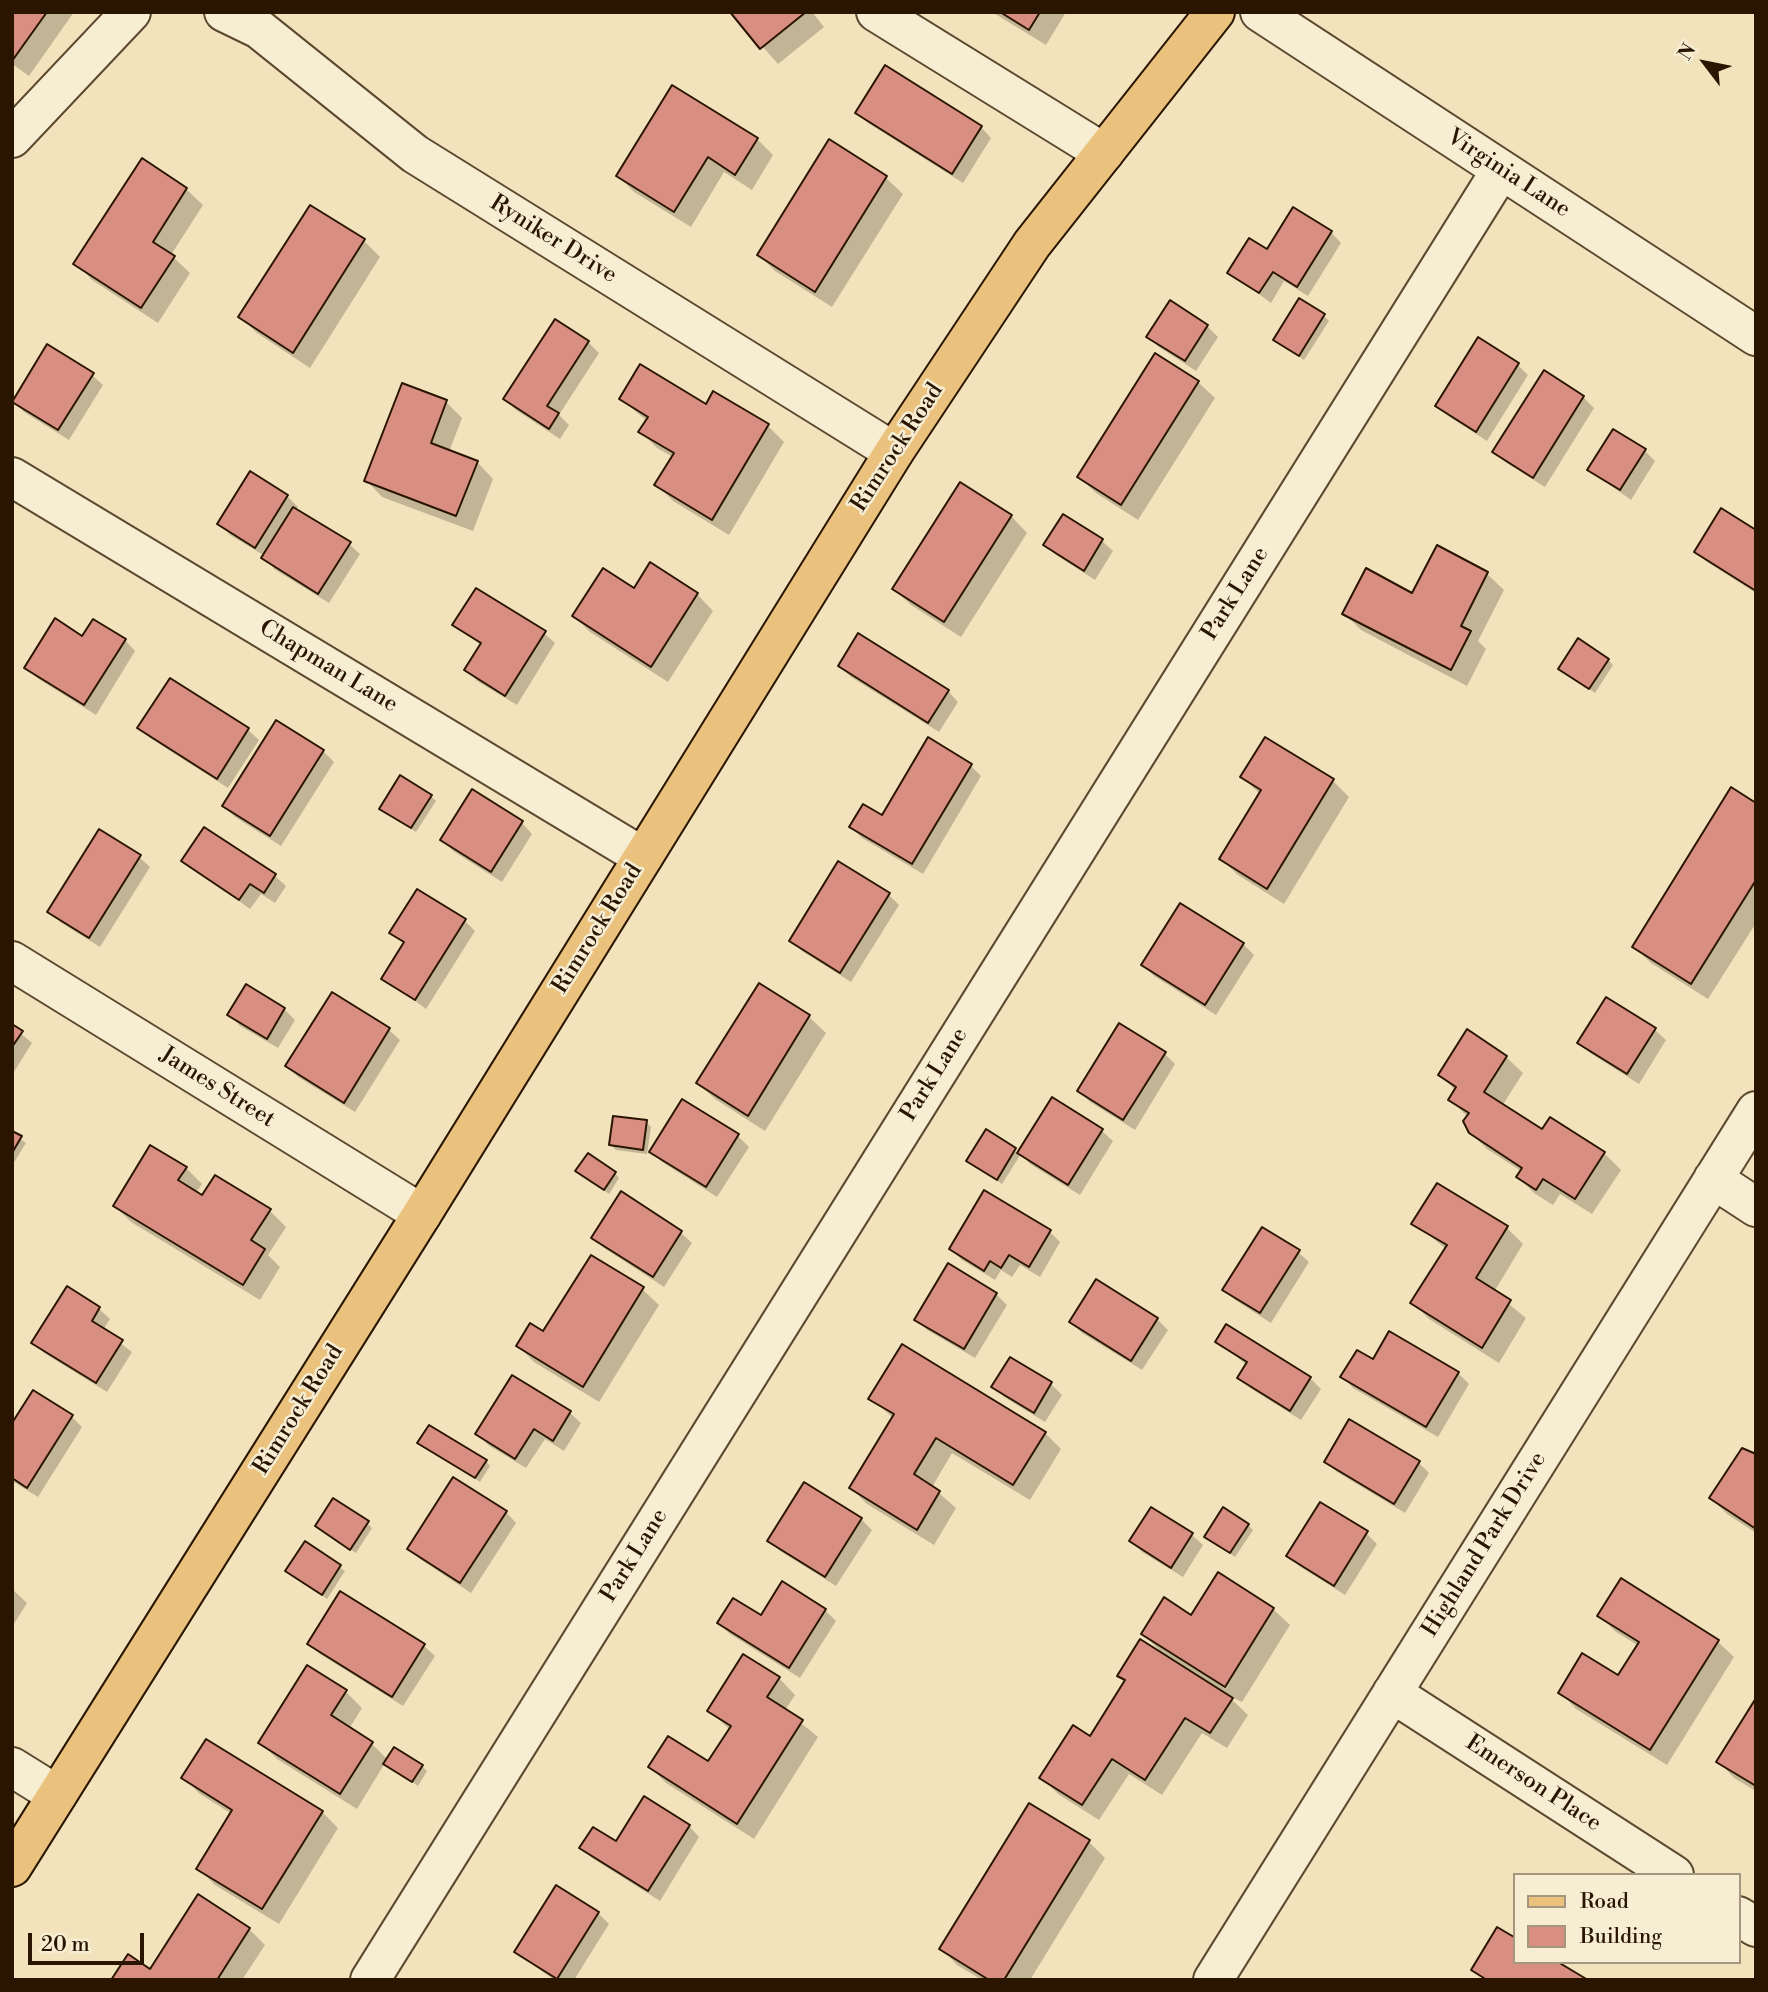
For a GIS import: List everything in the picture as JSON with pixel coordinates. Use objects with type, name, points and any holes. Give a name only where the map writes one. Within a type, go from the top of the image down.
[{"type":"main road","name":"Rimrock Road","points":[[12,1867],[422,1214],[894,452],[1032,244],[1215,12]]},
{"type":"street","points":[[12,138],[131,12]]},
{"type":"street","name":"Ryniker Drive","points":[[224,12],[259,29],[415,154],[894,452]]},
{"type":"street","points":[[876,12],[1104,153]]},
{"type":"street","name":"Virginia Lane","points":[[1260,12],[1756,336]]},
{"type":"street","name":"Park Lane","points":[[370,1980],[1501,170]]},
{"type":"street","name":"Chapman Lane","points":[[12,477],[643,857]]},
{"type":"street","name":"James Street","points":[[12,961],[422,1214]]},
{"type":"street","name":"Highland Park Drive","points":[[1213,1980],[1756,1111]]},
{"type":"street","points":[[1713,1179],[1756,1207]]},
{"type":"street","name":"Emerson Place","points":[[1392,1693],[1671,1873]]},
{"type":"street","points":[[12,1767],[57,1795]]},
{"type":"street","points":[[1740,1917],[1756,1927]]},
{"type":"building","points":[[12,12],[47,12],[12,61]]},
{"type":"building","points":[[730,12],[806,12],[760,49]]},
{"type":"building","points":[[1000,12],[1040,12],[1029,30]]},
{"type":"building","points":[[885,65],[982,126],[952,174],[855,113]]},
{"type":"building","points":[[672,85],[758,138],[735,175],[708,157],[674,212],[616,176]]},
{"type":"building","points":[[829,139],[887,176],[815,292],[757,255]]},
{"type":"building","points":[[142,158],[187,188],[153,242],[175,256],[141,308],[73,264]]},
{"type":"building","points":[[310,205],[365,239],[293,353],[238,317]]},
{"type":"building","points":[[1293,207],[1332,231],[1297,287],[1273,272],[1259,293],[1227,273],[1249,238],[1267,249]]},
{"type":"building","points":[[1299,298],[1325,314],[1299,356],[1273,340]]},
{"type":"building","points":[[1170,300],[1208,325],[1185,361],[1146,337]]},
{"type":"building","points":[[555,319],[589,341],[547,406],[559,413],[549,429],[503,399]]},
{"type":"building","points":[[1478,337],[1519,363],[1476,432],[1435,406]]},
{"type":"building","points":[[47,344],[94,373],[58,430],[12,402]]},
{"type":"building","points":[[1155,353],[1199,381],[1121,505],[1077,477]]},
{"type":"building","points":[[640,364],[706,404],[713,391],[769,424],[712,520],[654,485],[674,453],[638,432],[648,417],[619,399]]},
{"type":"building","points":[[1544,370],[1584,396],[1533,478],[1492,452]]},
{"type":"building","points":[[402,383],[447,400],[431,443],[478,461],[456,516],[364,481]]},
{"type":"building","points":[[1613,429],[1646,449],[1620,490],[1587,470]]},
{"type":"building","points":[[250,471],[288,495],[255,548],[217,524]]},
{"type":"building","points":[[960,482],[1012,515],[944,622],[892,589]]},
{"type":"building","points":[[293,507],[351,542],[318,594],[261,558]]},
{"type":"building","points":[[1721,508],[1756,530],[1756,591],[1694,552]]},
{"type":"building","points":[[1063,514],[1103,539],[1084,571],[1043,545]]},
{"type":"building","points":[[1437,545],[1488,572],[1461,626],[1471,631],[1451,670],[1342,614],[1366,568],[1412,593]]},
{"type":"building","points":[[650,562],[698,593],[651,667],[572,616],[603,568],[634,588]]},
{"type":"building","points":[[476,588],[546,631],[505,696],[464,670],[481,643],[452,625]]},
{"type":"building","points":[[55,618],[82,636],[93,619],[126,639],[84,705],[24,668]]},
{"type":"building","points":[[858,633],[949,690],[928,723],[838,666]]},
{"type":"building","points":[[1578,638],[1609,659],[1589,689],[1558,669]]},
{"type":"building","points":[[170,678],[249,728],[217,779],[137,728]]},
{"type":"building","points":[[276,720],[324,750],[270,836],[222,806]]},
{"type":"building","points":[[928,737],[972,764],[912,864],[849,827],[863,804],[882,815]]},
{"type":"building","points":[[1265,737],[1334,779],[1267,889],[1219,859],[1261,790],[1240,777]]},
{"type":"building","points":[[400,775],[432,795],[411,828],[379,809]]},
{"type":"building","points":[[1731,787],[1756,803],[1756,880],[1691,984],[1632,947]]},
{"type":"building","points":[[472,789],[523,821],[491,872],[440,840]]},
{"type":"building","points":[[204,827],[276,874],[264,893],[250,884],[239,900],[181,861]]},
{"type":"building","points":[[99,829],[141,855],[89,938],[47,912]]},
{"type":"building","points":[[838,861],[890,893],[840,973],[789,941]]},
{"type":"building","points":[[417,889],[466,919],[415,1000],[381,979],[404,942],[389,933]]},
{"type":"building","points":[[1180,903],[1244,943],[1205,1005],[1141,965]]},
{"type":"building","points":[[759,983],[810,1015],[748,1116],[696,1083]]},
{"type":"building","points":[[246,984],[285,1008],[267,1039],[227,1015]]},
{"type":"building","points":[[332,992],[390,1028],[344,1103],[285,1066]]},
{"type":"building","points":[[1606,997],[1656,1028],[1627,1074],[1577,1043]]},
{"type":"building","points":[[1119,1023],[1166,1052],[1123,1120],[1077,1091]]},
{"type":"building","points":[[12,1024],[23,1031],[12,1047]]},
{"type":"building","points":[[1467,1029],[1507,1056],[1484,1092],[1542,1129],[1550,1117],[1605,1152],[1575,1199],[1543,1179],[1536,1190],[1516,1177],[1522,1168],[1469,1133],[1463,1121],[1469,1113],[1448,1100],[1456,1087],[1438,1075]]},
{"type":"building","points":[[1052,1097],[1103,1129],[1068,1185],[1017,1153]]},
{"type":"building","points":[[682,1099],[739,1134],[706,1187],[649,1152]]},
{"type":"building","points":[[613,1116],[647,1120],[643,1150],[609,1145]]},
{"type":"building","points":[[986,1129],[1016,1148],[997,1180],[966,1161]]},
{"type":"building","points":[[12,1131],[22,1136],[12,1153]]},
{"type":"building","points":[[150,1145],[187,1167],[178,1180],[202,1195],[215,1175],[271,1209],[251,1240],[265,1249],[243,1285],[113,1206]]},
{"type":"building","points":[[588,1153],[616,1172],[604,1190],[575,1171]]},
{"type":"building","points":[[1437,1183],[1508,1226],[1476,1278],[1511,1300],[1482,1348],[1410,1303],[1447,1245],[1411,1224]]},
{"type":"building","points":[[984,1190],[1051,1230],[1029,1267],[1009,1255],[1001,1268],[990,1261],[984,1271],[949,1249]]},
{"type":"building","points":[[621,1191],[682,1231],[653,1277],[591,1238]]},
{"type":"building","points":[[1262,1227],[1300,1250],[1260,1313],[1222,1290]]},
{"type":"building","points":[[591,1255],[644,1287],[583,1387],[516,1346],[530,1323],[543,1331]]},
{"type":"building","points":[[948,1263],[997,1293],[964,1349],[914,1320]]},
{"type":"building","points":[[1096,1279],[1158,1318],[1131,1361],[1069,1322]]},
{"type":"building","points":[[67,1286],[100,1307],[92,1321],[123,1340],[96,1383],[31,1343]]},
{"type":"building","points":[[1226,1324],[1311,1377],[1290,1411],[1237,1378],[1247,1362],[1215,1342]]},
{"type":"building","points":[[1389,1331],[1459,1372],[1426,1427],[1340,1377],[1357,1350],[1373,1359]]},
{"type":"building","points":[[902,1344],[1046,1432],[1013,1485],[936,1438],[914,1474],[940,1491],[917,1530],[849,1488],[894,1414],[868,1399]]},
{"type":"building","points":[[1010,1357],[1052,1382],[1034,1413],[991,1387]]},
{"type":"building","points":[[512,1375],[571,1411],[553,1441],[534,1429],[515,1459],[475,1434]]},
{"type":"building","points":[[33,1390],[73,1415],[27,1488],[12,1478],[12,1423]]},
{"type":"building","points":[[1349,1419],[1420,1461],[1394,1504],[1324,1462]]},
{"type":"building","points":[[429,1425],[487,1460],[475,1478],[417,1443]]},
{"type":"building","points":[[1742,1448],[1756,1454],[1756,1529],[1709,1498]]},
{"type":"building","points":[[453,1477],[507,1511],[460,1583],[407,1549]]},
{"type":"building","points":[[804,1482],[862,1518],[825,1577],[767,1541]]},
{"type":"building","points":[[333,1498],[369,1521],[350,1550],[315,1526]]},
{"type":"building","points":[[1320,1502],[1368,1531],[1334,1586],[1286,1556]]},
{"type":"building","points":[[1151,1507],[1193,1533],[1171,1568],[1129,1541]]},
{"type":"building","points":[[1223,1507],[1249,1524],[1230,1553],[1204,1537]]},
{"type":"building","points":[[305,1541],[341,1565],[322,1595],[285,1571]]},
{"type":"building","points":[[1218,1572],[1274,1608],[1225,1687],[1141,1634],[1164,1597],[1191,1615]]},
{"type":"building","points":[[1621,1578],[1719,1640],[1650,1750],[1558,1693],[1582,1653],[1618,1675],[1639,1642],[1597,1616]]},
{"type":"building","points":[[782,1581],[826,1609],[789,1668],[717,1623],[733,1598],[761,1615]]},
{"type":"building","points":[[340,1591],[425,1644],[392,1697],[307,1644]]},
{"type":"building","points":[[1140,1639],[1233,1698],[1210,1733],[1185,1718],[1145,1780],[1112,1759],[1082,1805],[1039,1778],[1073,1725],[1090,1736],[1125,1680],[1117,1676]]},
{"type":"building","points":[[743,1654],[780,1677],[767,1697],[803,1720],[737,1824],[648,1767],[668,1736],[708,1761],[731,1726],[707,1711]]},
{"type":"building","points":[[307,1665],[347,1690],[331,1715],[373,1742],[340,1794],[258,1743]]},
{"type":"building","points":[[1756,1698],[1756,1786],[1716,1762]]},
{"type":"building","points":[[206,1739],[323,1811],[262,1909],[196,1869],[232,1810],[181,1778]]},
{"type":"building","points":[[394,1747],[423,1765],[412,1782],[383,1764]]},
{"type":"building","points":[[644,1796],[690,1825],[648,1891],[579,1848],[593,1827],[616,1841]]},
{"type":"building","points":[[1029,1803],[1090,1840],[1004,1980],[989,1980],[939,1949]]},
{"type":"building","points":[[556,1885],[599,1912],[557,1979],[514,1952]]},
{"type":"building","points":[[198,1894],[250,1928],[217,1980],[111,1980],[128,1954],[150,1969]]},
{"type":"building","points":[[1497,1927],[1512,1936],[1512,1964],[1561,1964],[1588,1980],[1487,1980],[1471,1970]]}]
